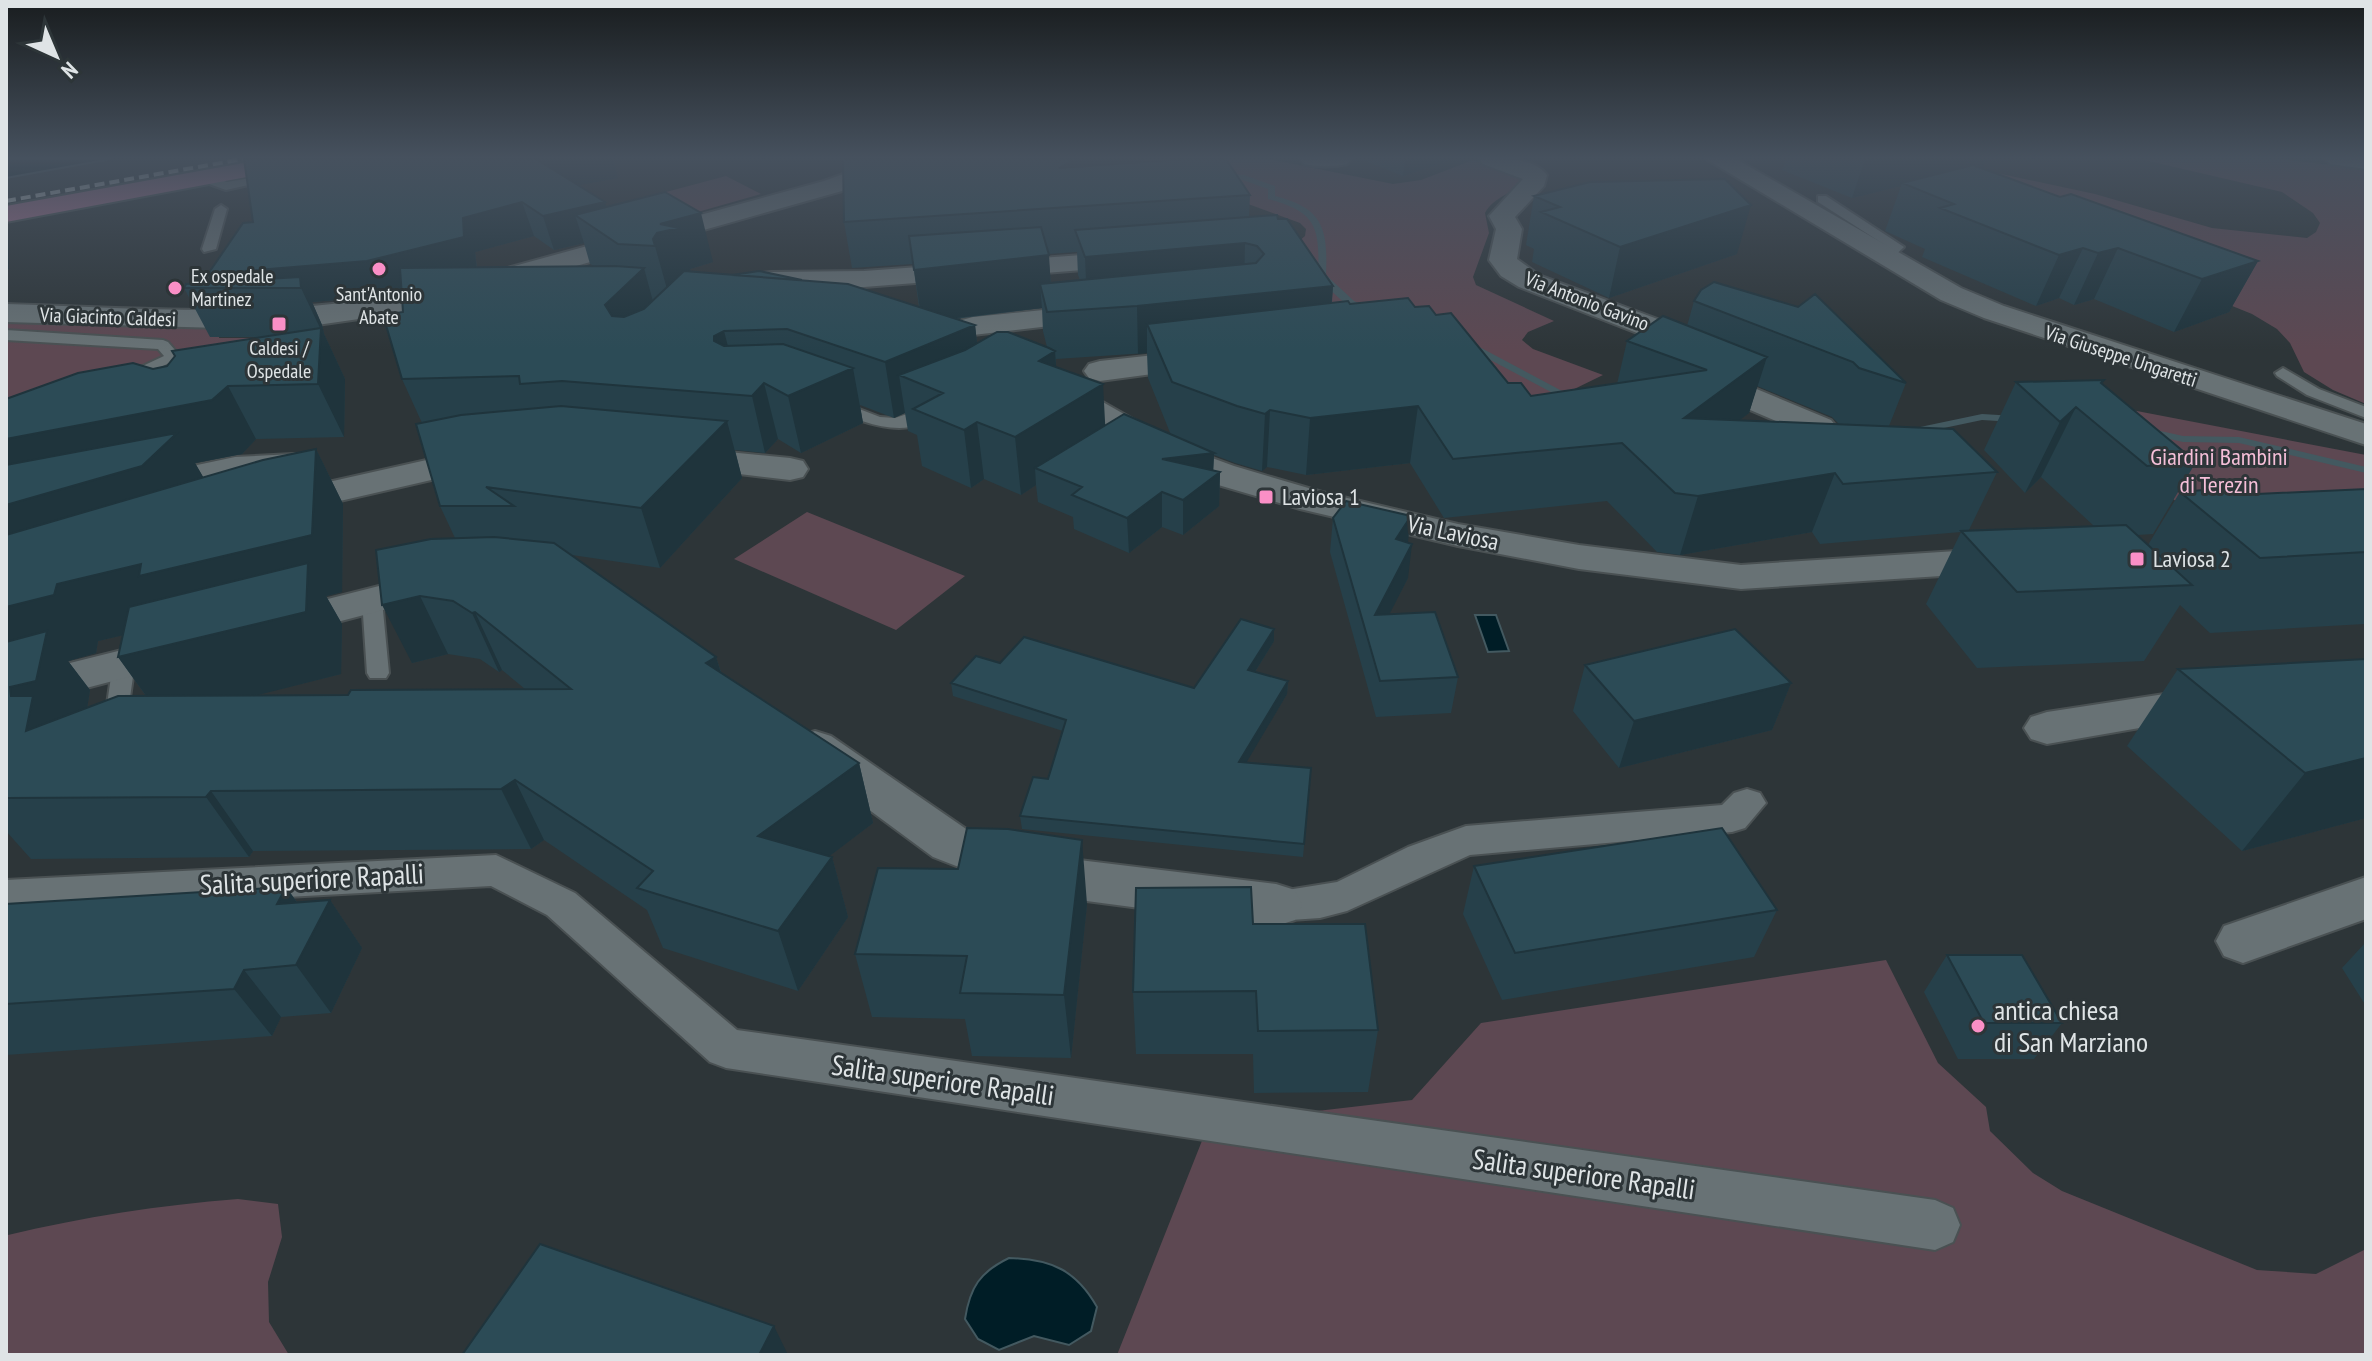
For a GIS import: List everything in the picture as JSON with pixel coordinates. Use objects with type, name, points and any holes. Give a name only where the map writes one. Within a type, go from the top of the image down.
[{"type":"street","name":"Via Giacinto Caldesi","points":[[6,313],[226,322],[383,308],[537,269],[696,223]]},
{"type":"street","name":"Via Antonio Gavino","points":[[1506,223],[1509,229],[1503,260],[1511,270],[1529,281],[1660,330],[1672,337],[1663,350],[1655,353],[1661,360],[1819,427],[1827,436],[1801,442],[1764,441]]},
{"type":"street","name":"Via Giuseppe Ungaretti","points":[[1826,223],[1951,294],[2020,322],[2366,435]]},
{"type":"street","points":[[747,314],[684,315],[616,306],[664,294],[727,285],[822,277],[864,279],[1164,257]]},
{"type":"street","points":[[970,344],[1088,315],[1058,264]]},
{"type":"street","points":[[383,308],[523,307]]},
{"type":"street","points":[[1100,371],[1181,347],[1235,355]]},
{"type":"street","name":"Via Laviosa","points":[[1023,374],[1066,393],[1126,436],[1221,474],[1313,501],[1458,535],[1652,567],[1741,577],[2034,558]]},
{"type":"street","points":[[253,512],[412,473],[484,458],[527,453]]},
{"type":"street","points":[[644,454],[790,469]]},
{"type":"street","points":[[115,493],[235,468],[399,461],[411,466],[412,473]]},
{"type":"street","points":[[6,694],[447,581],[475,580]]},
{"type":"street","points":[[2047,728],[2245,697]]},
{"type":"street","points":[[787,727],[951,844],[1026,873],[1276,905],[1320,902],[1347,895],[1422,858],[1466,841],[1732,818],[1747,803]]},
{"type":"street","name":"Salita superiore Rapalli","points":[[6,896],[496,870],[561,904],[726,1048],[1935,1225]]},
{"type":"street","points":[[2243,941],[2366,898]]},
{"type":"lane","points":[[209,249],[217,223]]},
{"type":"lane","points":[[1859,223],[1897,247],[1885,257]]},
{"type":"lane","points":[[6,335],[163,345],[173,357],[124,402]]},
{"type":"lane","points":[[2283,373],[2313,392],[2366,413]]},
{"type":"lane","points":[[825,401],[893,426],[910,423],[950,396],[905,414],[876,405]]},
{"type":"lane","points":[[372,600],[378,673]]},
{"type":"lane","points":[[111,747],[124,663]]},
{"type":"green space","points":[[628,223],[661,223],[638,229]]},
{"type":"green space","points":[[1300,223],[1487,223],[1489,233],[1473,277],[1476,285],[1554,321],[1528,332],[1522,340],[1533,349],[1603,375],[1562,395],[1542,399],[1487,381],[1333,317],[1298,242],[1305,236],[1306,229]]},
{"type":"green space","points":[[2061,223],[2193,223],[2212,228],[2307,238],[2316,232],[2320,223],[2366,223],[2366,404],[2333,390],[2304,372],[2290,343],[2277,329],[2252,314],[2106,255]]},
{"type":"green space","points":[[6,319],[219,328],[219,338],[252,338],[235,351],[6,442]]},
{"type":"green space","name":"Giardini Bambini di Terezin","points":[[2116,407],[2366,455],[2366,502],[2213,515],[2174,500],[2141,462]]},
{"type":"green space","points":[[807,512],[965,576],[896,630],[734,559]]},
{"type":"green space","points":[[1886,960],[1938,1063],[1986,1107],[1990,1131],[2033,1173],[2062,1191],[2257,1270],[2316,1274],[2366,1249],[2366,1355],[1117,1355],[1215,1108],[1291,1114],[1412,1100],[1481,1023]]},
{"type":"green space","points":[[238,1199],[278,1204],[282,1237],[268,1282],[269,1322],[289,1355],[6,1355],[8,1235],[122,1212]]},
{"type":"water","points":[[1475,615],[1496,615],[1509,651],[1488,652]]},
{"type":"water","points":[[1009,1258],[1050,1264],[1080,1284],[1097,1307],[1091,1331],[1069,1345],[1034,1336],[999,1350],[978,1339],[965,1319],[973,1289],[984,1275]]},
{"type":"building","points":[[243,223],[463,223],[464,237],[367,261],[208,274]]},
{"type":"building","points":[[586,223],[666,223],[660,224],[679,228],[657,233],[653,239],[655,246],[618,244]]},
{"type":"building","points":[[1176,223],[1289,223],[1333,286],[1047,312],[1040,284],[1256,263],[1264,254],[1257,246],[1245,243],[1085,257],[1075,230]]},
{"type":"building","points":[[1565,223],[1696,223],[1620,247]]},
{"type":"building","points":[[1977,223],[2151,223],[2258,261],[2202,279],[2118,248],[2098,253],[2083,248],[2059,255]]},
{"type":"building","points":[[1041,227],[1049,255],[914,270],[909,236]]},
{"type":"building","points":[[400,268],[644,268],[605,305],[612,316],[624,317],[644,309],[684,271],[848,284],[975,325],[885,362],[787,329],[724,331],[714,336],[714,341],[724,346],[783,344],[853,368],[788,396],[764,383],[752,396],[562,381],[520,384],[519,376],[402,379],[383,315],[403,312]]},
{"type":"building","points":[[759,271],[802,280],[732,275]]},
{"type":"building","points":[[300,277],[301,288],[184,288],[186,284]]},
{"type":"building","points":[[1714,282],[1798,307],[1815,294],[1906,383],[1859,368],[1853,362],[1694,301],[1701,290]]},
{"type":"building","points":[[1408,298],[1415,307],[1429,306],[1436,315],[1451,313],[1508,383],[1521,383],[1531,396],[1707,370],[1627,341],[1663,316],[1767,357],[1684,418],[1953,429],[1997,472],[1843,484],[1835,473],[1698,496],[1675,493],[1622,443],[1453,459],[1418,406],[1310,418],[1270,410],[1265,414],[1172,382],[1147,324],[1348,301],[1350,304]]},
{"type":"building","points":[[321,328],[318,384],[228,386],[212,400],[6,439],[6,399],[78,373],[133,363],[153,369],[167,366],[175,356],[172,351]]},
{"type":"building","points":[[997,332],[1008,332],[1049,348],[1055,351],[1039,361],[1103,384],[1015,437],[977,422],[964,430],[913,409],[943,393],[899,375],[965,350]]},
{"type":"building","points":[[2104,380],[2101,383],[2196,462],[2147,466],[2076,407],[2060,422],[2016,382]]},
{"type":"building","points":[[561,406],[727,421],[641,508],[486,487],[514,506],[440,506],[416,424],[461,415]]},
{"type":"building","points":[[1124,414],[1214,453],[1162,459],[1220,472],[1183,500],[1162,492],[1127,518],[1072,495],[1082,487],[1035,468]]},
{"type":"building","points":[[177,433],[142,466],[6,505],[6,465]]},
{"type":"building","points":[[316,449],[312,535],[139,576],[141,564],[57,584],[54,595],[6,607],[6,535],[263,460]]},
{"type":"building","points":[[2227,488],[2236,495],[2366,489],[2366,552],[2260,558],[2180,492]]},
{"type":"building","points":[[1346,501],[1411,516],[1396,539],[1412,544],[1375,615],[1435,612],[1458,677],[1380,681],[1333,518]]},
{"type":"building","points":[[2126,525],[2192,585],[2017,592],[1961,531]]},
{"type":"building","points":[[494,537],[554,543],[716,657],[706,663],[859,763],[758,836],[832,857],[778,931],[637,888],[653,871],[515,780],[501,789],[211,791],[206,797],[6,798],[6,642],[47,631],[36,681],[10,687],[11,696],[33,696],[26,731],[118,696],[348,695],[351,690],[571,689],[475,612],[453,601],[420,596],[382,605],[376,550],[431,539]]},
{"type":"building","points":[[308,563],[306,612],[118,657],[129,607]]},
{"type":"building","points":[[1241,619],[1274,629],[1248,670],[1288,681],[1239,762],[1311,768],[1304,844],[1020,816],[1033,777],[1048,779],[1066,720],[951,683],[976,656],[1000,663],[1024,637],[1194,688]]},
{"type":"building","points":[[1735,629],[1791,683],[1634,721],[1585,665]]},
{"type":"building","points":[[2366,659],[2366,758],[2305,773],[2178,669]]},
{"type":"building","points":[[967,828],[1008,829],[1082,840],[1064,995],[960,993],[967,956],[855,954],[878,868],[958,869]]},
{"type":"building","points":[[1722,828],[1777,910],[1515,953],[1474,866]]},
{"type":"building","points":[[286,887],[277,904],[330,900],[296,965],[244,970],[234,989],[6,1004],[6,904]]},
{"type":"building","points":[[1251,887],[1253,924],[1365,924],[1378,1030],[1258,1031],[1256,991],[1133,992],[1136,888]]},
{"type":"building","points":[[1947,955],[2022,955],[2062,1023],[1984,1023]]},
{"type":"building","points":[[540,1244],[774,1326],[759,1355],[462,1355]]},
{"type":"waterway","points":[[1316,223],[1320,239],[1322,276],[1351,303],[1368,311]]},
{"type":"waterway","points":[[1467,344],[1572,399]]},
{"type":"waterway","points":[[1901,434],[1982,417],[2015,419]]},
{"type":"waterway","points":[[2147,431],[2183,439],[2239,440],[2366,470]]},
{"type":"place","name":"Sant'Antonio Abate","points":[[379,269]]},
{"type":"place","name":"Ex ospedale Martinez","points":[[175,288]]},
{"type":"place","name":"Caldesi / Ospedale","points":[[279,324]]},
{"type":"place","name":"Laviosa 1","points":[[1266,497]]},
{"type":"place","name":"Laviosa 2","points":[[2137,559]]},
{"type":"place","name":"antica chiesa di San Marziano","points":[[1978,1026]]}]
